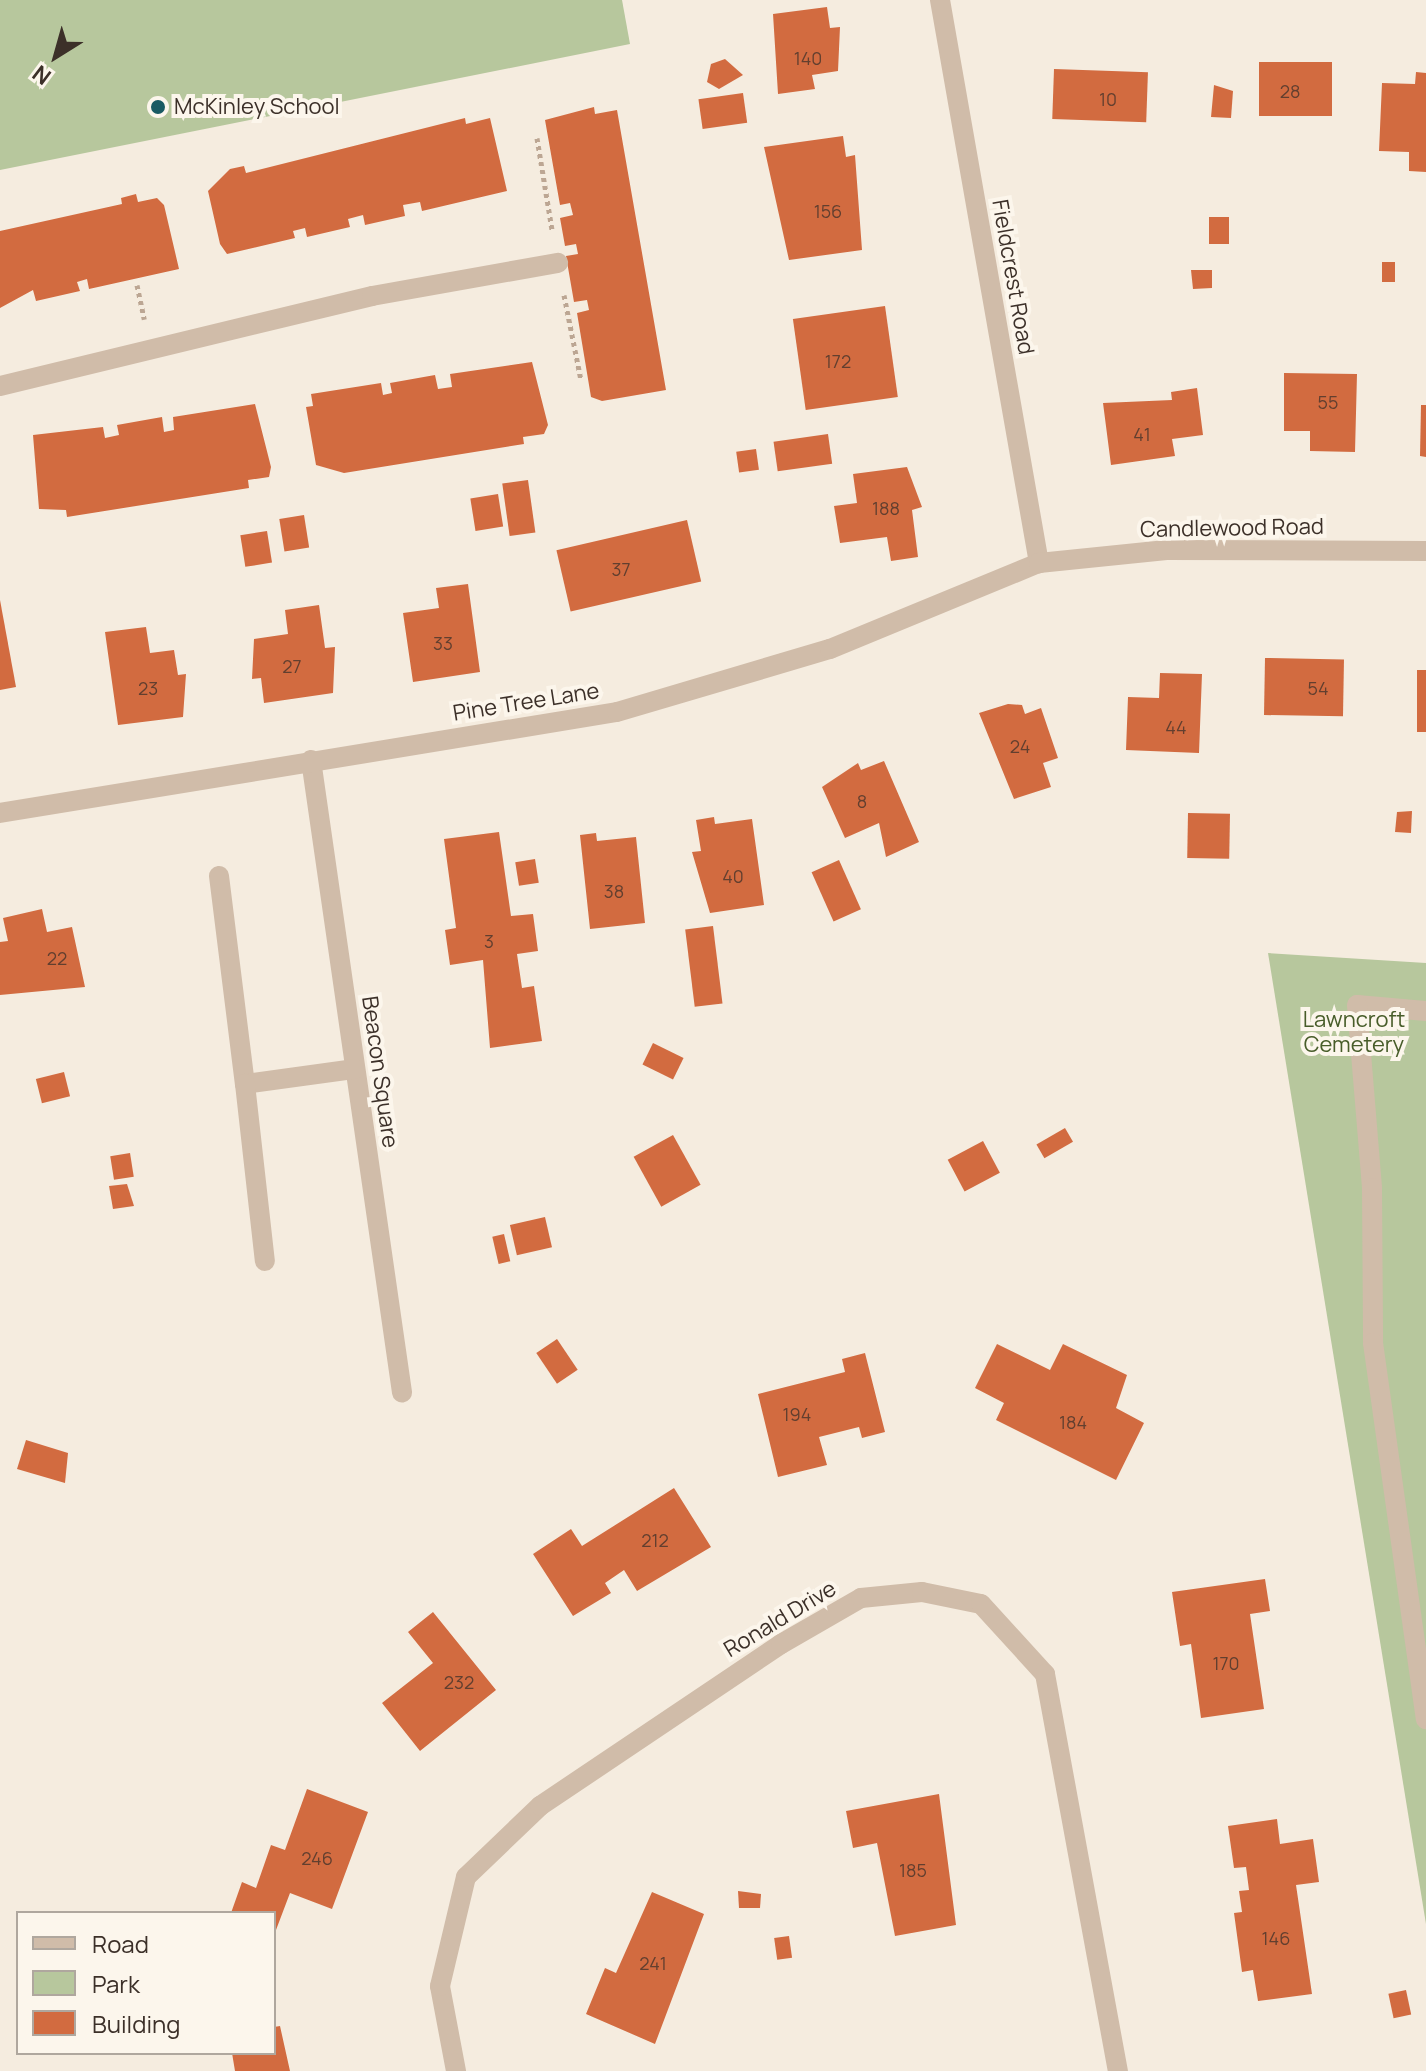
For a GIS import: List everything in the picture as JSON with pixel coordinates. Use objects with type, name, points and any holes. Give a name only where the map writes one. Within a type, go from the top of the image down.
[{"type":"street","name":"Fieldcrest Road","points":[[940,0],[1039,563]]},
{"type":"street","points":[[0,386],[372,296],[558,263]]},
{"type":"street","name":"Candlewood Road","points":[[1039,563],[1166,550],[1426,551]]},
{"type":"street","name":"Pine Tree Lane","points":[[0,813],[617,712],[830,649],[1039,563]]},
{"type":"street","name":"Beacon Square","points":[[311,760],[402,1392]]},
{"type":"street","points":[[219,876],[265,1261]]},
{"type":"street","points":[[1426,1011],[1357,1005],[1372,1188],[1373,1343],[1426,1719]]},
{"type":"street","points":[[245,1084],[355,1069]]},
{"type":"street","name":"Ronald Drive","points":[[456,2071],[440,1986],[466,1877],[540,1806],[781,1644],[861,1598],[922,1592],[981,1604],[1045,1674],[1118,2071]]},
{"type":"green space","name":"McKinley School","points":[[0,0],[622,0],[630,44],[0,170]]},
{"type":"green space","name":"Lawncroft Cemetery","points":[[1268,953],[1426,963],[1426,1924]]},
{"type":"building","points":[[827,7],[830,28],[840,27],[838,71],[812,75],[815,89],[778,94],[773,14]]},
{"type":"building","points":[[725,59],[743,75],[719,89],[707,82],[711,64]]},
{"type":"building","points":[[1259,62],[1332,62],[1332,116],[1259,116]]},
{"type":"building","points":[[1054,69],[1148,72],[1146,122],[1052,119]]},
{"type":"building","points":[[1416,72],[1426,73],[1426,172],[1409,171],[1409,152],[1379,151],[1382,83],[1415,84]]},
{"type":"building","points":[[1214,85],[1233,91],[1231,118],[1211,117]]},
{"type":"building","points":[[743,93],[747,123],[703,129],[698,99]]},
{"type":"building","points":[[594,107],[595,114],[617,110],[666,390],[602,401],[591,397],[577,313],[589,310],[587,300],[574,302],[566,256],[578,254],[576,244],[565,246],[560,218],[573,215],[570,203],[560,205],[545,120]]},
{"type":"building","points":[[465,118],[466,124],[490,118],[507,191],[422,211],[420,202],[403,205],[405,216],[365,225],[363,215],[348,219],[350,227],[307,237],[305,228],[293,231],[295,238],[227,254],[220,244],[208,191],[230,169],[244,166],[246,173]]},
{"type":"building","points":[[843,136],[846,157],[855,155],[862,250],[789,260],[764,147]]},
{"type":"building","points":[[136,194],[138,202],[157,198],[164,205],[179,269],[89,289],[87,279],[77,282],[80,291],[36,301],[33,290],[0,308],[0,231],[122,204],[121,198]]},
{"type":"building","points":[[1209,217],[1229,217],[1229,244],[1209,244]]},
{"type":"building","points":[[1382,262],[1395,262],[1395,282],[1382,282]]},
{"type":"building","points":[[1191,270],[1212,270],[1212,288],[1193,289]]},
{"type":"building","points":[[885,306],[898,397],[806,410],[793,319]]},
{"type":"building","points":[[532,362],[548,425],[544,434],[523,437],[524,444],[344,473],[316,465],[306,407],[313,406],[311,394],[381,383],[383,395],[392,393],[390,383],[435,375],[438,389],[452,387],[450,374]]},
{"type":"building","points":[[1284,373],[1357,374],[1355,452],[1310,451],[1310,431],[1284,431]]},
{"type":"building","points":[[1197,388],[1203,435],[1172,439],[1175,456],[1111,465],[1103,403],[1172,400],[1171,392]]},
{"type":"building","points":[[255,404],[271,467],[269,477],[248,480],[249,488],[67,517],[66,510],[39,509],[33,435],[103,427],[105,438],[119,435],[117,425],[162,417],[164,432],[174,430],[173,417]]},
{"type":"building","points":[[1421,405],[1426,405],[1426,457],[1420,456]]},
{"type":"building","points":[[828,434],[832,464],[778,471],[774,442]]},
{"type":"building","points":[[756,449],[759,470],[739,473],[736,452]]},
{"type":"building","points":[[907,467],[922,507],[912,510],[918,557],[891,561],[887,537],[840,543],[834,506],[857,503],[853,474]]},
{"type":"building","points":[[528,480],[535,532],[510,536],[502,484]]},
{"type":"building","points":[[498,494],[503,527],[476,531],[470,498]]},
{"type":"building","points":[[304,515],[309,548],[284,552],[279,519]]},
{"type":"building","points":[[687,520],[701,581],[571,612],[556,550]]},
{"type":"building","points":[[267,531],[272,563],[245,567],[240,535]]},
{"type":"building","points":[[468,584],[480,672],[413,682],[403,613],[439,608],[436,588]]},
{"type":"building","points":[[0,600],[16,687],[0,690]]},
{"type":"building","points":[[319,605],[325,648],[335,647],[333,693],[264,703],[261,678],[252,679],[254,639],[288,634],[285,610]]},
{"type":"building","points":[[146,627],[150,653],[174,650],[178,675],[186,674],[183,717],[118,725],[105,632]]},
{"type":"building","points":[[1265,658],[1344,659],[1343,716],[1264,715]]},
{"type":"building","points":[[1417,670],[1426,670],[1426,732],[1417,732]]},
{"type":"building","points":[[1160,673],[1202,674],[1199,753],[1126,750],[1128,697],[1159,698]]},
{"type":"building","points":[[1008,704],[1022,705],[1025,714],[1041,708],[1058,758],[1043,763],[1051,787],[1014,799],[979,713]]},
{"type":"building","points":[[884,761],[919,842],[886,857],[879,823],[845,838],[822,787],[858,763],[861,770]]},
{"type":"building","points":[[1412,811],[1411,833],[1395,832],[1397,812]]},
{"type":"building","points":[[1188,813],[1230,814],[1229,859],[1187,858]]},
{"type":"building","points":[[714,817],[715,824],[752,819],[764,905],[710,913],[692,852],[701,851],[696,820]]},
{"type":"building","points":[[499,832],[511,916],[533,914],[538,951],[517,954],[522,988],[534,986],[542,1041],[490,1048],[483,960],[450,965],[445,930],[456,928],[444,839]]},
{"type":"building","points":[[596,833],[597,841],[636,837],[645,923],[590,929],[580,835]]},
{"type":"building","points":[[535,859],[539,883],[519,886],[515,862]]},
{"type":"building","points":[[839,860],[861,909],[834,922],[812,872]]},
{"type":"building","points":[[42,909],[47,932],[72,927],[85,987],[0,995],[0,942],[8,941],[3,918]]},
{"type":"building","points":[[713,926],[723,1003],[695,1007],[685,929]]},
{"type":"building","points":[[653,1043],[684,1058],[673,1079],[642,1065]]},
{"type":"building","points":[[64,1072],[70,1096],[42,1103],[36,1079]]},
{"type":"building","points":[[1065,1128],[1073,1142],[1044,1158],[1036,1144]]},
{"type":"building","points":[[673,1135],[701,1185],[661,1207],[634,1157]]},
{"type":"building","points":[[983,1141],[1000,1173],[965,1192],[948,1160]]},
{"type":"building","points":[[130,1153],[134,1177],[114,1180],[110,1156]]},
{"type":"building","points":[[127,1184],[134,1206],[113,1209],[109,1186]]},
{"type":"building","points":[[545,1217],[552,1247],[517,1255],[510,1225]]},
{"type":"building","points":[[504,1234],[510,1261],[499,1264],[492,1237]]},
{"type":"building","points":[[557,1339],[578,1370],[557,1384],[536,1353]]},
{"type":"building","points":[[997,1344],[1050,1370],[1063,1344],[1127,1375],[1116,1408],[1144,1423],[1116,1480],[996,1420],[1004,1403],[975,1388]]},
{"type":"building","points":[[865,1353],[885,1432],[862,1438],[859,1427],[819,1437],[827,1465],[778,1477],[758,1394],[845,1372],[842,1359]]},
{"type":"building","points":[[26,1440],[68,1453],[65,1483],[17,1469]]},
{"type":"building","points":[[674,1488],[711,1547],[637,1591],[624,1570],[605,1583],[611,1593],[573,1616],[533,1554],[571,1529],[582,1546]]},
{"type":"building","points":[[1265,1579],[1270,1611],[1250,1614],[1264,1709],[1201,1718],[1191,1644],[1180,1646],[1172,1592]]},
{"type":"building","points":[[433,1612],[496,1690],[420,1751],[382,1703],[433,1663],[408,1632]]},
{"type":"building","points":[[307,1789],[368,1812],[332,1909],[290,1893],[276,1930],[276,1911],[232,1911],[242,1882],[256,1888],[271,1845],[285,1850]]},
{"type":"building","points":[[939,1794],[956,1925],[895,1936],[877,1843],[853,1848],[846,1811]]},
{"type":"building","points":[[1277,1819],[1280,1844],[1313,1839],[1319,1882],[1296,1885],[1312,1994],[1258,2001],[1253,1970],[1242,1972],[1234,1913],[1242,1912],[1239,1891],[1249,1890],[1246,1867],[1234,1868],[1228,1826]]},
{"type":"building","points":[[738,1891],[761,1894],[760,1908],[739,1908]]},
{"type":"building","points":[[652,1892],[704,1914],[655,2044],[586,2014],[605,1968],[616,1973]]},
{"type":"building","points":[[789,1936],[792,1958],[777,1960],[774,1938]]},
{"type":"building","points":[[1406,1990],[1411,2014],[1394,2018],[1388,1994]]},
{"type":"building","points":[[280,2026],[290,2071],[235,2071],[232,2055],[276,2055],[276,2027]]},
{"type":"place","name":"McKinley School","points":[[158,107]]}]
